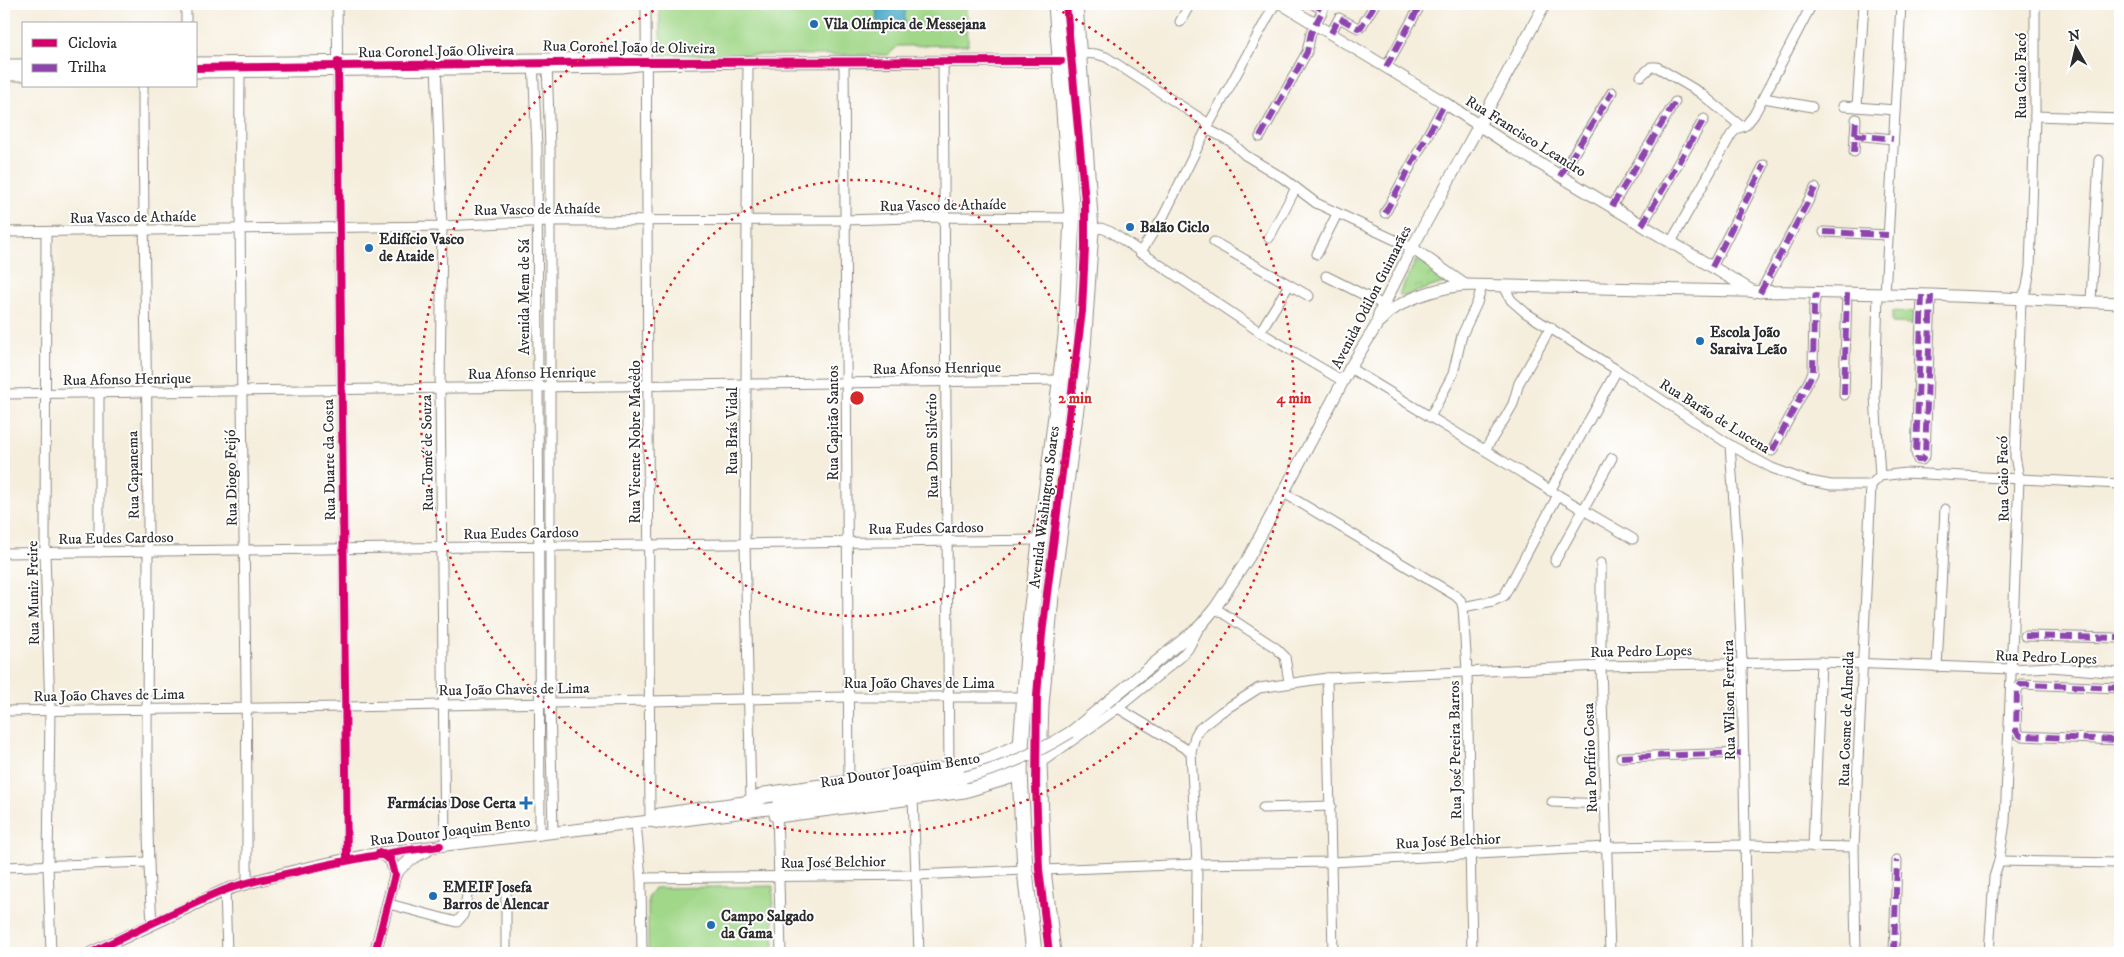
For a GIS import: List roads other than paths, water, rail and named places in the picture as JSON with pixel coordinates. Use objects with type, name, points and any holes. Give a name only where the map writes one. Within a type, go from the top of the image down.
[{"type":"highway","name":"Avenida Washington Soares","points":[[1034,953],[1025,870],[1020,773],[1021,746],[1039,540],[1069,298],[1072,218],[1056,4]]},
{"type":"highway","name":"Avenida Washington Soares","points":[[1053,953],[1043,870],[1039,764],[1040,705],[1051,596],[1082,363],[1091,231],[1080,53],[1075,4]]},
{"type":"highway","points":[[751,801],[765,795],[949,770],[986,761],[1021,746]]},
{"type":"highway","points":[[779,808],[913,798],[964,790],[1020,773]]},
{"type":"main road","name":"Rua Francisco Leandro","points":[[1282,4],[1445,103],[1479,127],[1758,293]]},
{"type":"main road","name":"Avenida Odilon Guimarães","points":[[1071,732],[1201,625],[1216,608],[1248,557],[1350,368],[1376,326],[1384,305],[1412,248],[1479,127],[1543,5]]},
{"type":"main road","name":"Rua Coronel João de Oliveira","points":[[198,63],[338,66],[547,64],[628,58],[639,60],[646,64],[844,61],[1061,61]]},
{"type":"main road","points":[[4,65],[22,65]]},
{"type":"main road","name":"Rua Coronel João de Oliveira","points":[[198,72],[240,72],[338,66]]},
{"type":"main road","points":[[4,75],[22,75]]},
{"type":"main road","points":[[1412,248],[1465,285]]},
{"type":"main road","points":[[1710,291],[1727,287],[1726,281],[1716,269]]},
{"type":"main road","points":[[1376,326],[1386,314],[1401,304],[1443,289],[1465,285],[1758,293],[1927,295],[2120,303]]},
{"type":"main road","name":"Rua Doutor Joaquim Bento","points":[[91,953],[225,890],[346,859],[379,853],[650,821],[660,824],[779,808],[965,777],[997,769],[1024,758],[1071,732]]},
{"type":"main road","name":"Rua Doutor Joaquim Bento","points":[[650,821],[659,814],[751,801],[771,799],[779,808]]},
{"type":"main road","points":[[375,952],[395,875],[401,867],[415,856],[442,846]]},
{"type":"main road","points":[[379,853],[391,860],[395,875]]},
{"type":"street","points":[[186,4],[186,22]]},
{"type":"street","name":"Rua Duarte da Costa","points":[[337,4],[346,707],[346,859]]},
{"type":"street","name":"Rua Vicente Nobre Macêdo","points":[[646,4],[650,821]]},
{"type":"street","points":[[1140,253],[1163,217],[1208,126],[1275,4]]},
{"type":"street","points":[[1260,137],[1307,52],[1308,41],[1323,10],[1313,4]]},
{"type":"street","points":[[1331,33],[1339,18],[1358,28],[1361,27],[1375,4]]},
{"type":"street","points":[[1386,67],[1421,4]]},
{"type":"street","points":[[1671,242],[1731,135],[1736,129],[1748,123],[1764,98],[1812,4]]},
{"type":"street","points":[[1857,107],[1864,4]]},
{"type":"street","points":[[1880,476],[1875,396],[1881,294],[1888,235],[1901,4]]},
{"type":"street","name":"Rua Caio Facó","points":[[1989,953],[1993,886],[1999,861],[2004,822],[2012,669],[2019,478],[2015,456],[2021,300],[2027,287],[2030,268],[2035,116],[2035,4]]},
{"type":"street","points":[[1180,22],[1188,5]]},
{"type":"street","points":[[1080,53],[1106,57],[1230,141],[1245,155],[1316,203],[1337,214],[1361,222],[1412,248]]},
{"type":"street","name":"Rua Capitão Santos","points":[[844,61],[849,784]]},
{"type":"street","name":"Rua Dom Silvério","points":[[943,61],[949,770]]},
{"type":"street","name":"Rua Brás Vidal","points":[[748,62],[745,544],[751,801]]},
{"type":"street","name":"Avenida Mem de Sá","points":[[533,64],[538,148],[540,835]]},
{"type":"street","name":"Avenida Mem de Sá","points":[[547,64],[550,148],[550,702],[553,833]]},
{"type":"street","name":"Rua Tomé de Souza","points":[[436,65],[442,226],[440,388],[443,704],[442,846]]},
{"type":"street","points":[[1642,76],[1650,67],[1657,67],[1698,92],[1742,127]]},
{"type":"street","name":"Rua Diogo Feijó","points":[[240,72],[239,229],[248,706],[247,883]]},
{"type":"street","name":"Rua Capanema","points":[[142,88],[148,552],[146,708],[148,862],[152,923]]},
{"type":"street","points":[[1560,176],[1612,92]]},
{"type":"street","points":[[1764,98],[1812,108]]},
{"type":"street","points":[[1612,206],[1675,102]]},
{"type":"street","points":[[1385,213],[1445,103]]},
{"type":"street","points":[[1843,106],[1895,110]]},
{"type":"street","points":[[2035,116],[2120,119]]},
{"type":"street","points":[[1642,225],[1704,119]]},
{"type":"street","points":[[1854,152],[1856,119]]},
{"type":"street","points":[[1855,135],[1893,139]]},
{"type":"street","points":[[538,148],[550,148]]},
{"type":"street","points":[[2091,302],[2099,160]]},
{"type":"street","points":[[1716,269],[1764,165]]},
{"type":"street","points":[[1269,238],[1296,188]]},
{"type":"street","points":[[1758,293],[1815,188]]},
{"type":"street","points":[[1317,254],[1337,214]]},
{"type":"street","name":"Rua Vasco de Athaíde","points":[[4,232],[442,226],[538,221],[747,221],[944,217],[1072,218]]},
{"type":"street","points":[[1091,231],[1101,228],[1111,232],[1260,332],[1344,381]]},
{"type":"street","name":"Rua Muniz Freire","points":[[46,232],[45,553],[50,710],[48,865],[51,953]]},
{"type":"street","points":[[1824,232],[1888,235]]},
{"type":"street","points":[[1214,242],[1309,296]]},
{"type":"street","points":[[1326,276],[1384,305]]},
{"type":"street","points":[[1260,332],[1289,285]]},
{"type":"street","points":[[1430,417],[1453,374],[1462,335],[1477,304],[1482,286]]},
{"type":"street","name":"Rua Barão de Lucena","points":[[1504,286],[1511,300],[1526,313],[1618,370],[1730,446],[1772,468],[1804,480],[1831,485],[1871,485]]},
{"type":"street","points":[[1772,451],[1812,373],[1816,293]]},
{"type":"street","points":[[1844,395],[1846,293]]},
{"type":"street","points":[[1926,318],[1920,331],[1916,453],[1918,460],[1922,460],[1925,456],[1930,331],[1926,318],[1927,295]]},
{"type":"street","points":[[538,310],[550,310]]},
{"type":"street","points":[[1484,450],[1509,411],[1519,383],[1551,327]]},
{"type":"street","points":[[1920,331],[1930,331]]},
{"type":"street","points":[[1919,365],[1929,366]]},
{"type":"street","points":[[1350,368],[1582,510],[1633,539]]},
{"type":"street","points":[[1284,493],[1456,596],[1461,601],[1463,607],[1493,601],[1504,596],[1554,493],[1618,370]]},
{"type":"street","name":"Rua Afonso Henrique","points":[[4,394],[1060,380]]},
{"type":"street","points":[[99,392],[99,552]]},
{"type":"street","name":"Rua Wilson Ferreira","points":[[1730,446],[1738,547],[1742,663],[1747,953]]},
{"type":"street","points":[[1555,561],[1612,458]]},
{"type":"street","points":[[539,467],[551,467]]},
{"type":"street","points":[[1871,485],[1880,476],[1906,473],[2120,484]]},
{"type":"street","name":"Rua Cosme de Almeida","points":[[1856,953],[1854,847],[1861,664],[1871,485]]},
{"type":"street","points":[[1937,667],[1945,509]]},
{"type":"street","name":"Rua Eudes Cardoso","points":[[4,553],[1039,540]]},
{"type":"street","name":"Rua Porfírio Costa","points":[[1601,563],[1601,666],[1610,953]]},
{"type":"street","name":"Rua José Pereira Barros","points":[[1463,607],[1467,670],[1472,953]]},
{"type":"street","points":[[1216,608],[1276,648],[1285,657],[1289,682]]},
{"type":"street","name":"Avenida Odilon Guimarães","points":[[1039,764],[1118,708],[1181,657],[1194,640],[1201,625]]},
{"type":"street","points":[[538,626],[551,626]]},
{"type":"street","points":[[2025,636],[2120,638]]},
{"type":"street","points":[[1813,847],[1821,662]]},
{"type":"street","name":"Rua Pedro Lopes","points":[[1191,752],[1199,729],[1221,712],[1259,688],[1289,682],[1327,678],[1467,670],[1821,662],[2012,669],[2051,667],[2120,673]]},
{"type":"street","points":[[1327,678],[1333,953]]},
{"type":"street","points":[[2120,688],[2021,684],[2017,690],[2016,731],[2021,736],[2120,740]]},
{"type":"street","name":"Rua João Chaves de Lima","points":[[4,711],[248,706],[346,707],[749,698],[1024,697]]},
{"type":"street","points":[[1118,708],[1191,752],[1197,864],[1196,953]]},
{"type":"street","points":[[1621,757],[1744,754]]},
{"type":"street","points":[[540,773],[552,774]]},
{"type":"street","points":[[913,798],[917,875],[918,953]]},
{"type":"street","points":[[1552,802],[1605,804]]},
{"type":"street","points":[[1263,808],[1331,806]]},
{"type":"street","points":[[779,808],[781,953]]},
{"type":"street","points":[[636,823],[641,878],[642,953]]},
{"type":"street","name":"Rua José Belchior","points":[[1043,870],[1197,864],[1332,862],[1607,847],[1746,845],[1854,847]]},
{"type":"street","points":[[1894,953],[1897,860]]},
{"type":"street","points":[[1999,861],[2120,864]]},
{"type":"street","points":[[4,867],[148,862]]},
{"type":"street","name":"Rua José Belchior","points":[[641,878],[917,875],[1025,870]]},
{"type":"street","points":[[389,904],[457,922],[463,915],[469,886]]},
{"type":"street","points":[[225,890],[227,953]]},
{"type":"street","points":[[506,892],[506,953]]},
{"type":"street","points":[[375,952],[388,953]]},
{"type":"water","points":[[876,4],[905,4],[905,28],[877,28]]},
{"type":"waterway","points":[[4,4],[6,20],[4,32]]},
{"type":"place","name":"Vila Olímpica de Messejana","points":[[814,24]]},
{"type":"place","name":"Balão Ciclo","points":[[1130,227]]},
{"type":"place","name":"Edifício Vasco de Ataide","points":[[369,248]]},
{"type":"place","name":"Escola João Saraiva Leão","points":[[1700,341]]},
{"type":"place","name":"Farmácias Dose Certa","points":[[526,803]]},
{"type":"place","name":"EMEIF Josefa Barros de Alencar","points":[[433,896]]},
{"type":"place","name":"Campo Salgado da Gama","points":[[711,925]]}]
